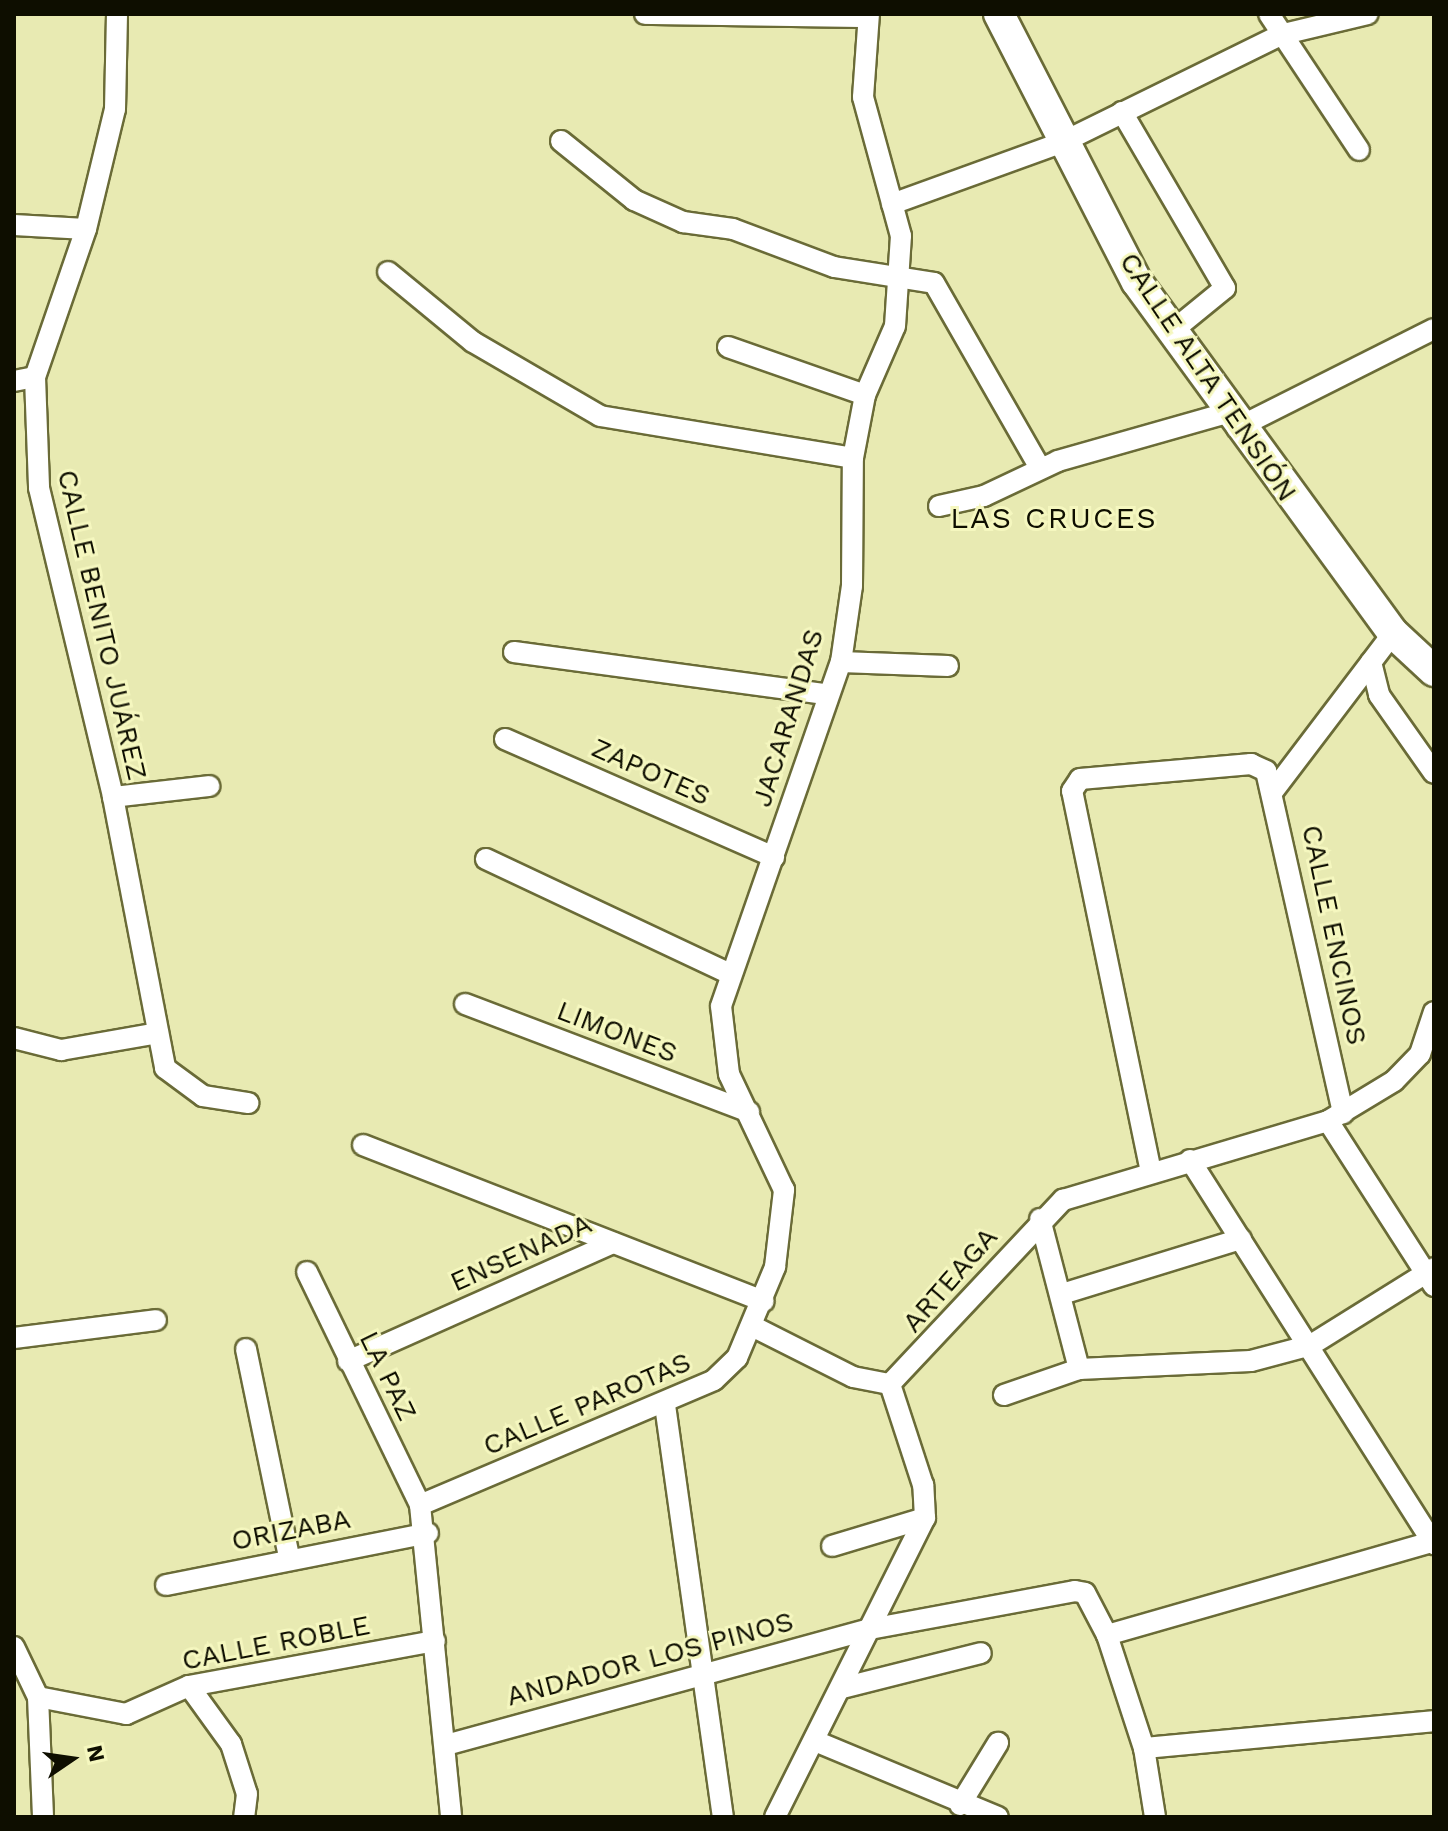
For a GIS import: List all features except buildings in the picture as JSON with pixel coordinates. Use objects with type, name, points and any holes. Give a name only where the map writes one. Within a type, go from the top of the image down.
[{"type":"main road","name":"CALLE ALTA TENSIÓN","points":[[999,14],[1063,142],[1171,332],[1232,420],[1393,633],[1434,671]]},
{"type":"street","name":"CALLE BENITO JUÁREZ","points":[[117,14],[115,109],[86,229],[35,377],[39,488],[113,797],[165,1068],[177,1080],[203,1096],[248,1103]]},
{"type":"street","points":[[645,14],[868,16]]},
{"type":"street","points":[[1269,14],[1280,35],[1359,150]]},
{"type":"street","points":[[892,204],[1063,142],[1280,35],[1368,14]]},
{"type":"street","name":"JACARANDAS","points":[[752,1326],[764,1301],[783,1230],[784,1190],[729,1074],[722,1038],[730,974],[774,857],[825,694],[841,662],[852,586],[853,458],[865,395],[895,326],[902,275],[892,204],[863,97],[868,16]]},
{"type":"street","points":[[1122,112],[1225,288],[1171,332]]},
{"type":"street","points":[[561,141],[634,200],[683,222],[733,229],[834,267],[902,275],[934,283],[954,307],[1040,468]]},
{"type":"street","points":[[14,225],[86,229]]},
{"type":"street","points":[[388,272],[473,342],[600,416],[853,458]]},
{"type":"street","points":[[939,506],[984,496],[1040,468],[1232,420],[1434,329]]},
{"type":"street","points":[[728,347],[865,395]]},
{"type":"street","points":[[14,381],[35,377]]},
{"type":"street","points":[[1151,1172],[1072,781],[1251,764],[1270,780],[1393,633]]},
{"type":"street","points":[[514,652],[825,694]]},
{"type":"street","points":[[841,662],[948,666]]},
{"type":"street","points":[[1371,662],[1379,695],[1434,773]]},
{"type":"street","name":"ZAPOTES","points":[[505,739],[774,857]]},
{"type":"street","name":"CALLE ENCINOS","points":[[1270,780],[1336,1117]]},
{"type":"street","points":[[113,797],[209,786]]},
{"type":"street","points":[[486,859],[730,974]]},
{"type":"street","name":"LIMONES","points":[[465,1004],[749,1112]]},
{"type":"street","points":[[1004,1395],[1079,1369],[1251,1361],[1311,1345],[1431,1276],[1336,1117],[1427,1057],[1434,1012]]},
{"type":"street","points":[[14,1038],[61,1050],[158,1033]]},
{"type":"street","name":"ARTEAGA","points":[[890,1384],[1040,1219],[1085,1188],[1151,1172],[1336,1117]]},
{"type":"street","points":[[363,1145],[613,1243]]},
{"type":"street","points":[[1155,1817],[1144,1748],[1107,1635],[1433,1543],[1311,1345],[1190,1160]]},
{"type":"street","points":[[1040,1219],[1065,1293],[1079,1369]]},
{"type":"street","points":[[1065,1293],[1241,1239]]},
{"type":"street","name":"ENSENADA","points":[[348,1361],[613,1243],[764,1301]]},
{"type":"street","name":"LA PAZ","points":[[307,1272],[420,1505]]},
{"type":"street","points":[[14,1338],[156,1320]]},
{"type":"street","points":[[752,1326],[853,1377],[890,1384],[923,1485],[925,1518],[775,1817]]},
{"type":"street","name":"CALLE PAROTAS","points":[[420,1505],[665,1405],[714,1380],[737,1358],[752,1326]]},
{"type":"street","points":[[246,1349],[289,1557]]},
{"type":"street","points":[[665,1405],[707,1669],[723,1817]]},
{"type":"street","points":[[420,1505],[428,1533],[451,1817]]},
{"type":"street","points":[[832,1546],[925,1518]]},
{"type":"street","name":"ORIZABA","points":[[166,1585],[289,1557],[428,1533]]},
{"type":"street","name":"ANDADOR LOS PINOS","points":[[446,1745],[707,1669],[870,1629],[1075,1591],[1085,1593],[1107,1635]]},
{"type":"street","name":"CALLE ROBLE","points":[[38,1697],[126,1714],[189,1686],[435,1641]]},
{"type":"street","points":[[14,1647],[38,1697],[43,1817]]},
{"type":"street","points":[[842,1688],[981,1653]]},
{"type":"street","points":[[189,1686],[231,1744],[247,1794],[244,1817]]},
{"type":"street","points":[[1144,1748],[1434,1721]]},
{"type":"street","points":[[815,1741],[933,1807],[960,1805],[998,1817]]},
{"type":"street","points":[[960,1805],[998,1743]]},
{"type":"district","name":"LAS CRUCES","points":[[1054,518]]}]
